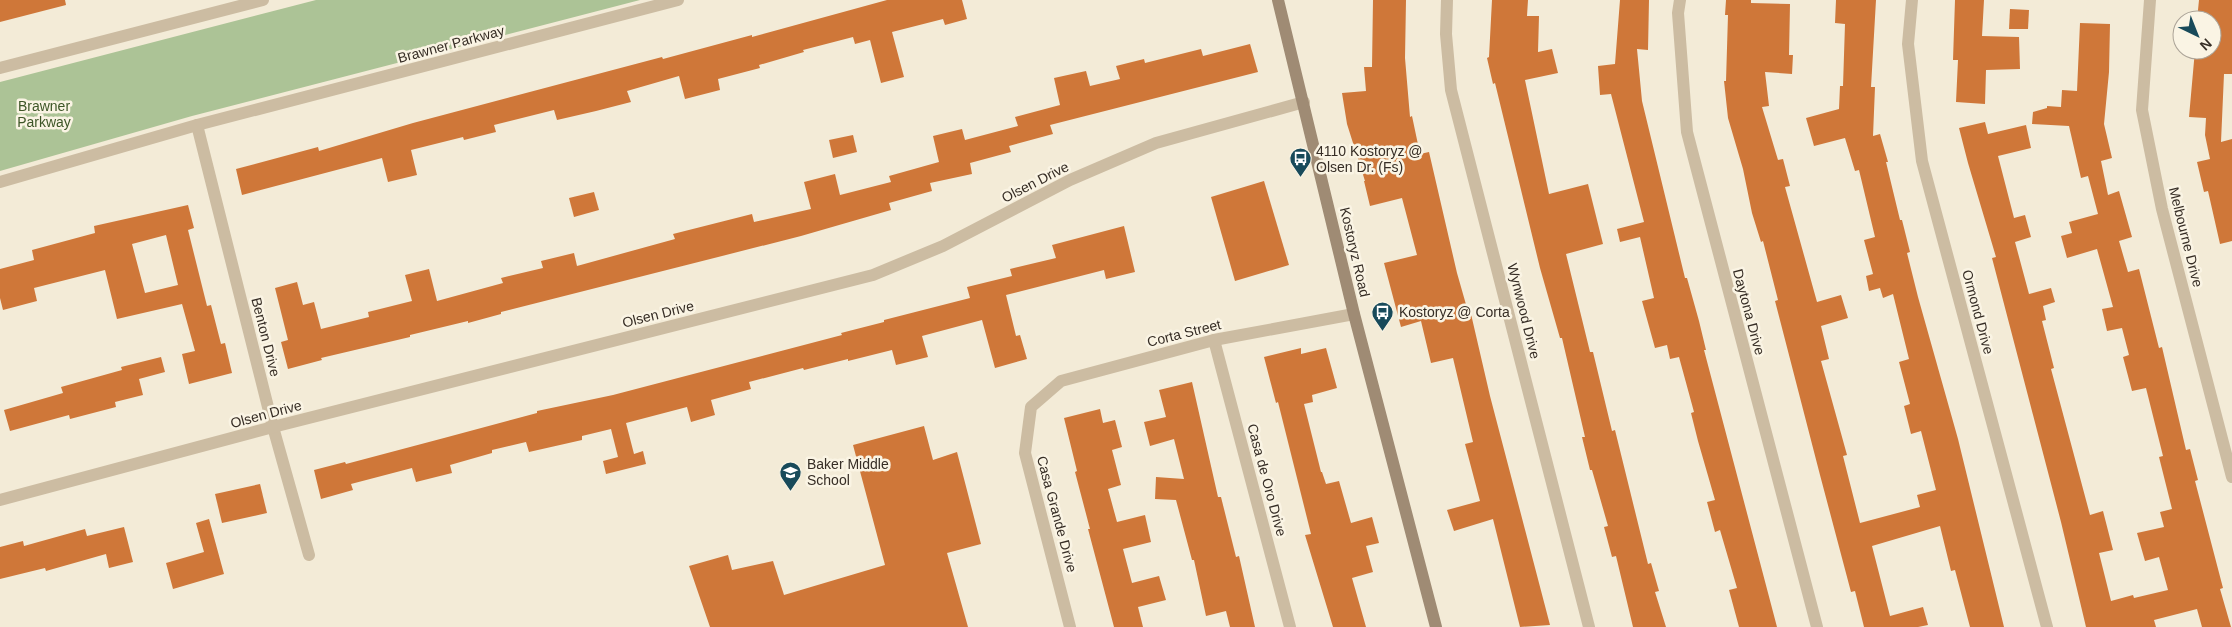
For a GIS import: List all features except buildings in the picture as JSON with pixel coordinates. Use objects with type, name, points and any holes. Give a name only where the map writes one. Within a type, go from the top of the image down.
[{"type":"main road","name":"Kostoryz Road","points":[[1278,0],[1354,314],[1436,627]]},
{"type":"street","points":[[0,68],[263,0]]},
{"type":"street","name":"Brawner Parkway","points":[[0,182],[197,125],[678,0]]},
{"type":"street","name":"Wynwood Drive","points":[[1447,0],[1446,34],[1452,90],[1589,627]]},
{"type":"street","name":"Daytona Drive","points":[[1680,0],[1678,13],[1687,132],[1817,627]]},
{"type":"street","name":"Ormond Drive","points":[[1912,0],[1908,44],[1922,161],[2047,627]]},
{"type":"street","name":"Melbourne Drive","points":[[2150,0],[2142,110],[2162,209],[2232,477]]},
{"type":"street","name":"Olsen Drive","points":[[0,500],[273,427],[873,275],[943,246],[1070,180],[1156,143],[1304,102]]},
{"type":"street","name":"Benton Drive","points":[[197,125],[273,427],[308,555]]},
{"type":"street","name":"Corta Street","points":[[1031,407],[1061,381],[1214,340],[1354,314]]},
{"type":"street","name":"Casa de Oro Drive","points":[[1214,340],[1290,627]]},
{"type":"street","name":"Casa Grande Drive","points":[[1031,407],[1025,453],[1070,627]]},
{"type":"green space","name":"Brawner Parkway","points":[[316,0],[640,0],[192,116],[0,171],[0,82]]},
{"type":"place","name":"4110 Kostoryz @ Olsen Dr. (Fs)","points":[[1300,178]]},
{"type":"place","name":"Kostoryz @ Corta","points":[[1383,331]]},
{"type":"place","name":"Baker Middle School","points":[[791,491]]}]
